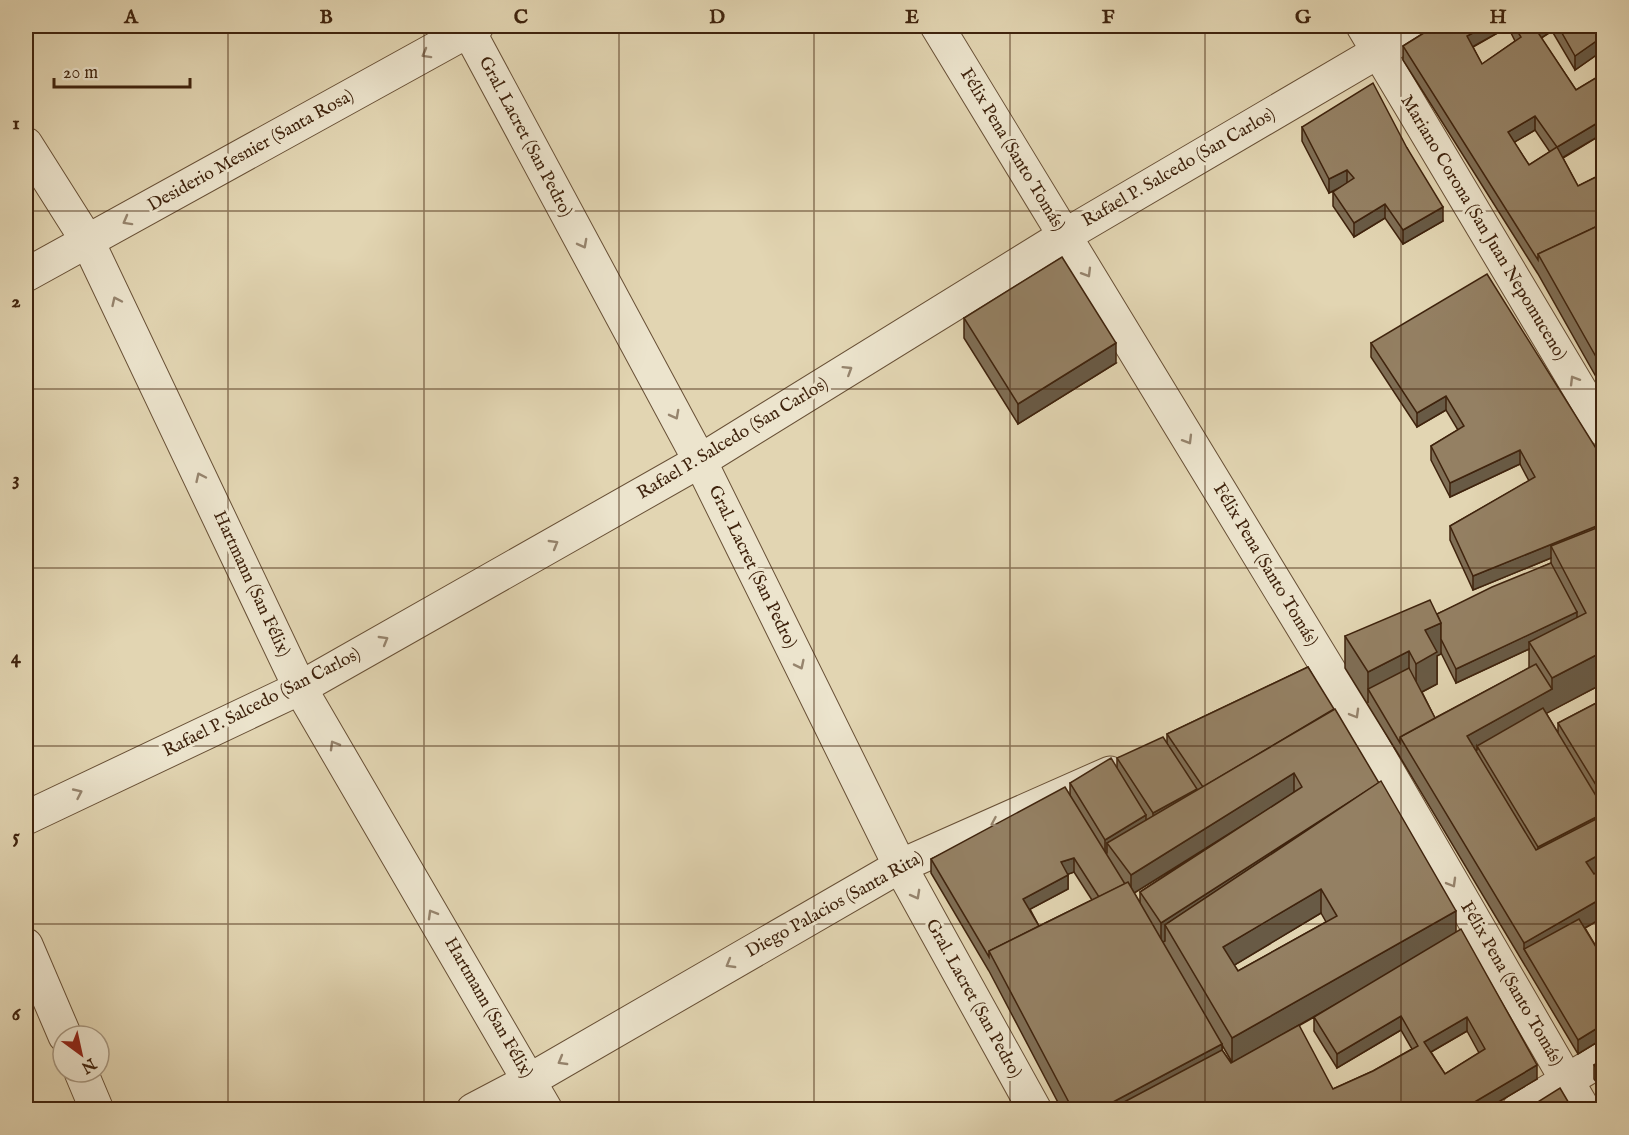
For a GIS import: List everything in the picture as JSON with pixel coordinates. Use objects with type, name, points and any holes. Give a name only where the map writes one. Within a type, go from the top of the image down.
[{"type":"street","name":"Félix Pena (Santo Tomás)","points":[[937,26],[1332,675],[1584,1110]]},
{"type":"street","name":"Rafael P. Salcedo (San Carlos)","points":[[26,818],[300,688],[700,461],[1064,236],[1371,39],[1422,26]]},
{"type":"street","name":"Desiderio Mesnier (Santa Rosa)","points":[[26,275],[470,27]]},
{"type":"street","name":"Gral. Lacret (San Pedro)","points":[[470,27],[700,461],[900,866],[1035,1110]]},
{"type":"street","name":"Mariano Corona (San Juan Nepomuceno)","points":[[1371,39],[1604,430]]},
{"type":"street","name":"Hartmann (San Félix)","points":[[26,144],[88,242],[300,688],[546,1110]]},
{"type":"street","points":[[1299,689],[1365,660]]},
{"type":"street","name":"Diego Palacios (Santa Rita)","points":[[473,1110],[530,1080],[900,866],[1137,760]]},
{"type":"street","points":[[26,945],[60,1024]]},
{"type":"street","points":[[1518,1110],[1604,1058]]},
{"type":"street","points":[[86,1084],[97,1110]]},
{"type":"building","points":[[1435,26],[1486,26],[1467,36],[1482,64],[1521,37],[1514,26],[1539,26],[1535,28],[1576,90],[1604,73],[1604,119],[1557,147],[1578,186],[1604,173],[1604,223],[1538,254],[1538,260],[1403,46]],"holes":[[[1535,116],[1557,147],[1529,165],[1508,132]]]},
{"type":"building","points":[[1558,26],[1595,26],[1602,37],[1575,56]]},
{"type":"building","points":[[1373,83],[1407,148],[1443,207],[1403,230],[1385,204],[1354,223],[1333,192],[1354,178],[1347,170],[1329,179],[1302,127]]},
{"type":"building","points":[[1604,223],[1604,371],[1538,254]]},
{"type":"building","points":[[1062,257],[1116,343],[1018,404],[964,318]]},
{"type":"building","points":[[1487,274],[1604,461],[1604,523],[1473,576],[1450,526],[1535,477],[1520,450],[1450,483],[1431,446],[1464,426],[1446,396],[1417,413],[1371,343]]},
{"type":"building","points":[[1604,525],[1604,651],[1552,678],[1529,642],[1586,613],[1551,546]]},
{"type":"building","points":[[1551,563],[1577,612],[1456,669],[1441,639],[1441,623],[1437,614],[1492,587]]},
{"type":"building","points":[[1430,600],[1441,623],[1425,630],[1437,652],[1416,664],[1409,651],[1368,672],[1345,636]]},
{"type":"building","points":[[1536,664],[1552,689],[1467,736],[1536,850],[1604,815],[1604,852],[1586,862],[1594,874],[1604,868],[1604,897],[1524,943],[1400,737]]},
{"type":"building","points":[[1308,667],[1334,709],[1203,787],[1167,734]]},
{"type":"building","points":[[1409,668],[1435,718],[1400,737],[1400,743],[1368,689]]},
{"type":"building","points":[[1604,699],[1604,798],[1558,723]]},
{"type":"building","points":[[1543,708],[1604,809],[1604,813],[1538,847],[1477,746]]},
{"type":"building","points":[[1335,709],[1379,783],[1161,923],[1140,892],[1302,787],[1294,773],[1131,875],[1107,843]]},
{"type":"building","points":[[1163,737],[1197,789],[1153,813],[1117,758]]},
{"type":"building","points":[[1111,758],[1146,815],[1105,840],[1070,783]]},
{"type":"building","points":[[1381,781],[1456,911],[1232,1038],[1165,925]],"holes":[[[1321,889],[1337,916],[1238,971],[1223,947]]]},
{"type":"building","points":[[1065,787],[1125,884],[1099,897],[1074,858],[1061,862],[1068,875],[1023,899],[1039,926],[989,951],[989,957],[931,859]]},
{"type":"building","points":[[1128,882],[1222,1044],[1098,1110],[1073,1110],[989,951]]},
{"type":"building","points":[[1579,919],[1604,960],[1604,1024],[1578,1040],[1524,949]]},
{"type":"building","points":[[1461,929],[1537,1065],[1461,1110],[1109,1110],[1222,1050],[1231,1063],[1299,1025],[1333,1089],[1373,1071],[1418,1046],[1401,1016],[1337,1054],[1314,1017]],"holes":[[[1467,1017],[1485,1049],[1445,1074],[1424,1042]]]},
{"type":"building","points":[[1604,1059],[1604,1078],[1594,1065]]},
{"type":"building","points":[[1560,1088],[1573,1110],[1525,1110]]}]
